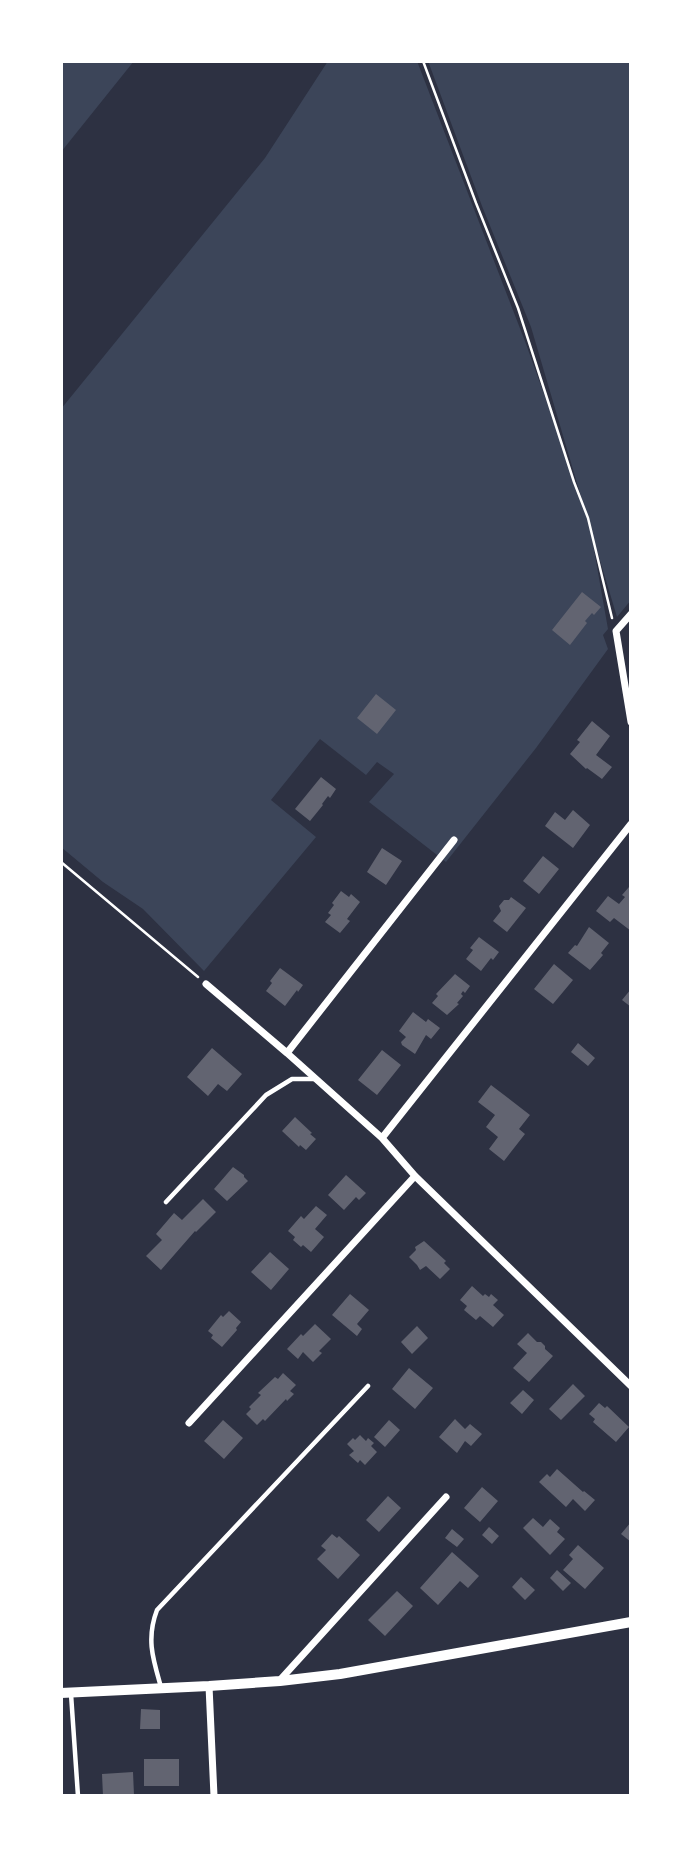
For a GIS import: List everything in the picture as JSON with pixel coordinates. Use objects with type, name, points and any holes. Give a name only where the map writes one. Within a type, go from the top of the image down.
[{"type":"street","points":[[631,614],[615,631],[631,722]]},
{"type":"street","points":[[382,1138],[631,824]]},
{"type":"street","points":[[287,1053],[454,840]]},
{"type":"street","points":[[206,984],[382,1138],[415,1176],[631,1386]]},
{"type":"street","points":[[189,1423],[415,1176]]},
{"type":"street","points":[[280,1681],[446,1497]]},
{"type":"street","points":[[66,1693],[280,1681],[353,1672],[631,1622]]},
{"type":"street","points":[[209,1686],[214,1796]]},
{"type":"lane","points":[[166,1202],[266,1096],[292,1079],[316,1079]]},
{"type":"lane","points":[[162,1688],[151,1650],[151,1625],[157,1611],[368,1386]]},
{"type":"lane","points":[[66,1693],[78,1796]]},
{"type":"path","points":[[423,61],[518,308],[588,518],[615,631]]},
{"type":"path","points":[[61,862],[206,984]]},
{"type":"shaded area","points":[[61,61],[134,61],[61,152]]},
{"type":"shaded area","points":[[328,61],[417,61],[526,344],[582,500],[531,327],[428,61],[631,61],[631,600],[617,617],[590,527],[608,629],[603,635],[608,649],[536,748],[446,862],[369,802],[394,774],[377,762],[366,775],[320,739],[271,800],[316,837],[204,971],[143,909],[103,882],[61,847],[61,409],[265,158]]},
{"type":"building","points":[[582,592],[601,607],[585,621],[587,623],[570,645],[552,630]]},
{"type":"building","points":[[376,694],[396,710],[377,734],[357,718]]},
{"type":"building","points":[[592,721],[610,736],[596,755],[612,767],[602,779],[570,754]]},
{"type":"building","points":[[321,777],[336,789],[310,821],[295,809]]},
{"type":"building","points":[[573,810],[590,825],[573,848],[545,826],[555,812],[565,820]]},
{"type":"building","points":[[382,848],[402,861],[386,885],[367,872]]},
{"type":"building","points":[[543,856],[559,869],[539,894],[523,881]]},
{"type":"building","points":[[629,887],[631,931],[614,918],[610,922],[596,911],[608,896],[619,904]]},
{"type":"building","points":[[341,891],[349,897],[351,894],[360,902],[340,933],[325,922],[331,915],[328,913],[334,905],[332,903]]},
{"type":"building","points":[[511,897],[526,908],[507,932],[493,921],[501,911],[499,906]]},
{"type":"building","points":[[589,927],[609,943],[590,970],[568,953],[577,946]]},
{"type":"building","points":[[479,937],[499,952],[481,971],[466,959],[473,950],[470,948]]},
{"type":"building","points":[[554,964],[573,980],[553,1004],[534,989]]},
{"type":"building","points":[[280,968],[303,985],[285,1006],[266,991]]},
{"type":"building","points":[[455,974],[470,986],[461,994],[463,996],[457,1003],[459,1004],[447,1015],[432,1003],[438,996],[436,994]]},
{"type":"building","points":[[631,989],[631,1007],[622,1000]]},
{"type":"building","points":[[413,1012],[440,1028],[431,1039],[426,1035],[415,1054],[402,1045],[401,1042],[406,1037],[399,1031]]},
{"type":"building","points":[[578,1043],[595,1058],[588,1066],[571,1052]]},
{"type":"building","points":[[212,1048],[242,1074],[227,1091],[218,1084],[208,1096],[187,1077]]},
{"type":"building","points":[[382,1050],[401,1065],[377,1095],[358,1080]]},
{"type":"building","points":[[491,1085],[530,1115],[519,1129],[525,1134],[504,1161],[489,1149],[498,1137],[486,1127],[495,1115],[478,1102]]},
{"type":"building","points":[[295,1117],[316,1139],[306,1150],[282,1131]]},
{"type":"building","points":[[233,1167],[248,1181],[227,1201],[214,1189]]},
{"type":"building","points":[[346,1175],[366,1193],[359,1200],[356,1197],[344,1210],[328,1195]]},
{"type":"building","points":[[203,1199],[216,1212],[195,1231],[161,1270],[146,1256],[162,1240],[156,1234],[174,1213],[182,1220]]},
{"type":"building","points":[[316,1206],[327,1215],[315,1229],[324,1237],[311,1252],[293,1240],[295,1237],[288,1231],[301,1216],[304,1219]]},
{"type":"building","points":[[424,1241],[446,1261],[444,1263],[450,1269],[440,1279],[426,1266],[420,1270],[409,1257],[416,1250],[415,1247]]},
{"type":"building","points":[[270,1252],[289,1269],[271,1290],[251,1272]]},
{"type":"building","points":[[472,1286],[483,1296],[485,1294],[489,1297],[491,1294],[498,1300],[493,1305],[504,1315],[493,1327],[480,1316],[476,1320],[464,1310],[467,1306],[460,1300]]},
{"type":"building","points":[[350,1294],[369,1310],[357,1324],[362,1329],[357,1336],[332,1315]]},
{"type":"building","points":[[229,1311],[241,1322],[222,1347],[211,1338],[213,1335],[208,1331],[221,1315],[223,1317]]},
{"type":"building","points":[[315,1324],[331,1339],[313,1362],[303,1352],[298,1359],[287,1349]]},
{"type":"building","points":[[417,1326],[428,1338],[412,1354],[401,1342]]},
{"type":"building","points":[[528,1333],[537,1342],[541,1342],[553,1356],[529,1382],[513,1368],[527,1353],[517,1344]]},
{"type":"building","points":[[409,1368],[433,1388],[415,1409],[392,1389]]},
{"type":"building","points":[[283,1373],[296,1385],[290,1391],[294,1394],[257,1425],[246,1414],[251,1409],[249,1407],[261,1395],[258,1393]]},
{"type":"building","points":[[573,1384],[585,1396],[561,1420],[549,1409]]},
{"type":"building","points":[[523,1390],[534,1400],[522,1414],[510,1403]]},
{"type":"building","points":[[599,1403],[605,1408],[607,1406],[629,1427],[616,1442],[593,1422],[595,1419],[589,1414]]},
{"type":"building","points":[[455,1419],[465,1429],[470,1424],[482,1434],[471,1446],[465,1441],[457,1453],[439,1437]]},
{"type":"building","points":[[223,1420],[243,1438],[224,1459],[204,1441]]},
{"type":"building","points":[[389,1420],[400,1430],[385,1447],[374,1437]]},
{"type":"building","points":[[360,1435],[366,1441],[368,1438],[374,1443],[371,1446],[377,1452],[365,1465],[349,1455],[354,1451],[347,1444]]},
{"type":"building","points":[[557,1469],[595,1500],[585,1511],[573,1499],[566,1507],[539,1482],[547,1474],[550,1477]]},
{"type":"building","points":[[482,1487],[498,1501],[480,1522],[464,1508]]},
{"type":"building","points":[[388,1496],[401,1508],[379,1532],[366,1520]]},
{"type":"building","points":[[533,1518],[543,1527],[550,1519],[560,1528],[557,1532],[565,1539],[550,1555],[523,1528]]},
{"type":"building","points":[[631,1522],[631,1542],[621,1534]]},
{"type":"building","points":[[489,1527],[499,1536],[492,1544],[482,1535]]},
{"type":"building","points":[[452,1529],[464,1539],[457,1547],[445,1538]]},
{"type":"building","points":[[332,1534],[337,1538],[339,1536],[360,1555],[338,1579],[317,1559],[326,1550],[321,1546]]},
{"type":"building","points":[[578,1545],[604,1568],[585,1589],[563,1570],[573,1559],[569,1555]]},
{"type":"building","points":[[452,1552],[479,1576],[468,1588],[460,1581],[438,1605],[420,1588]]},
{"type":"building","points":[[557,1570],[571,1583],[563,1591],[550,1578]]},
{"type":"building","points":[[521,1577],[535,1590],[525,1600],[512,1587]]},
{"type":"building","points":[[397,1591],[413,1606],[385,1636],[368,1620]]},
{"type":"building","points":[[141,1709],[160,1710],[160,1729],[140,1729]]},
{"type":"building","points":[[144,1759],[179,1759],[179,1786],[144,1786]]},
{"type":"building","points":[[133,1772],[134,1795],[103,1796],[102,1774]]}]
